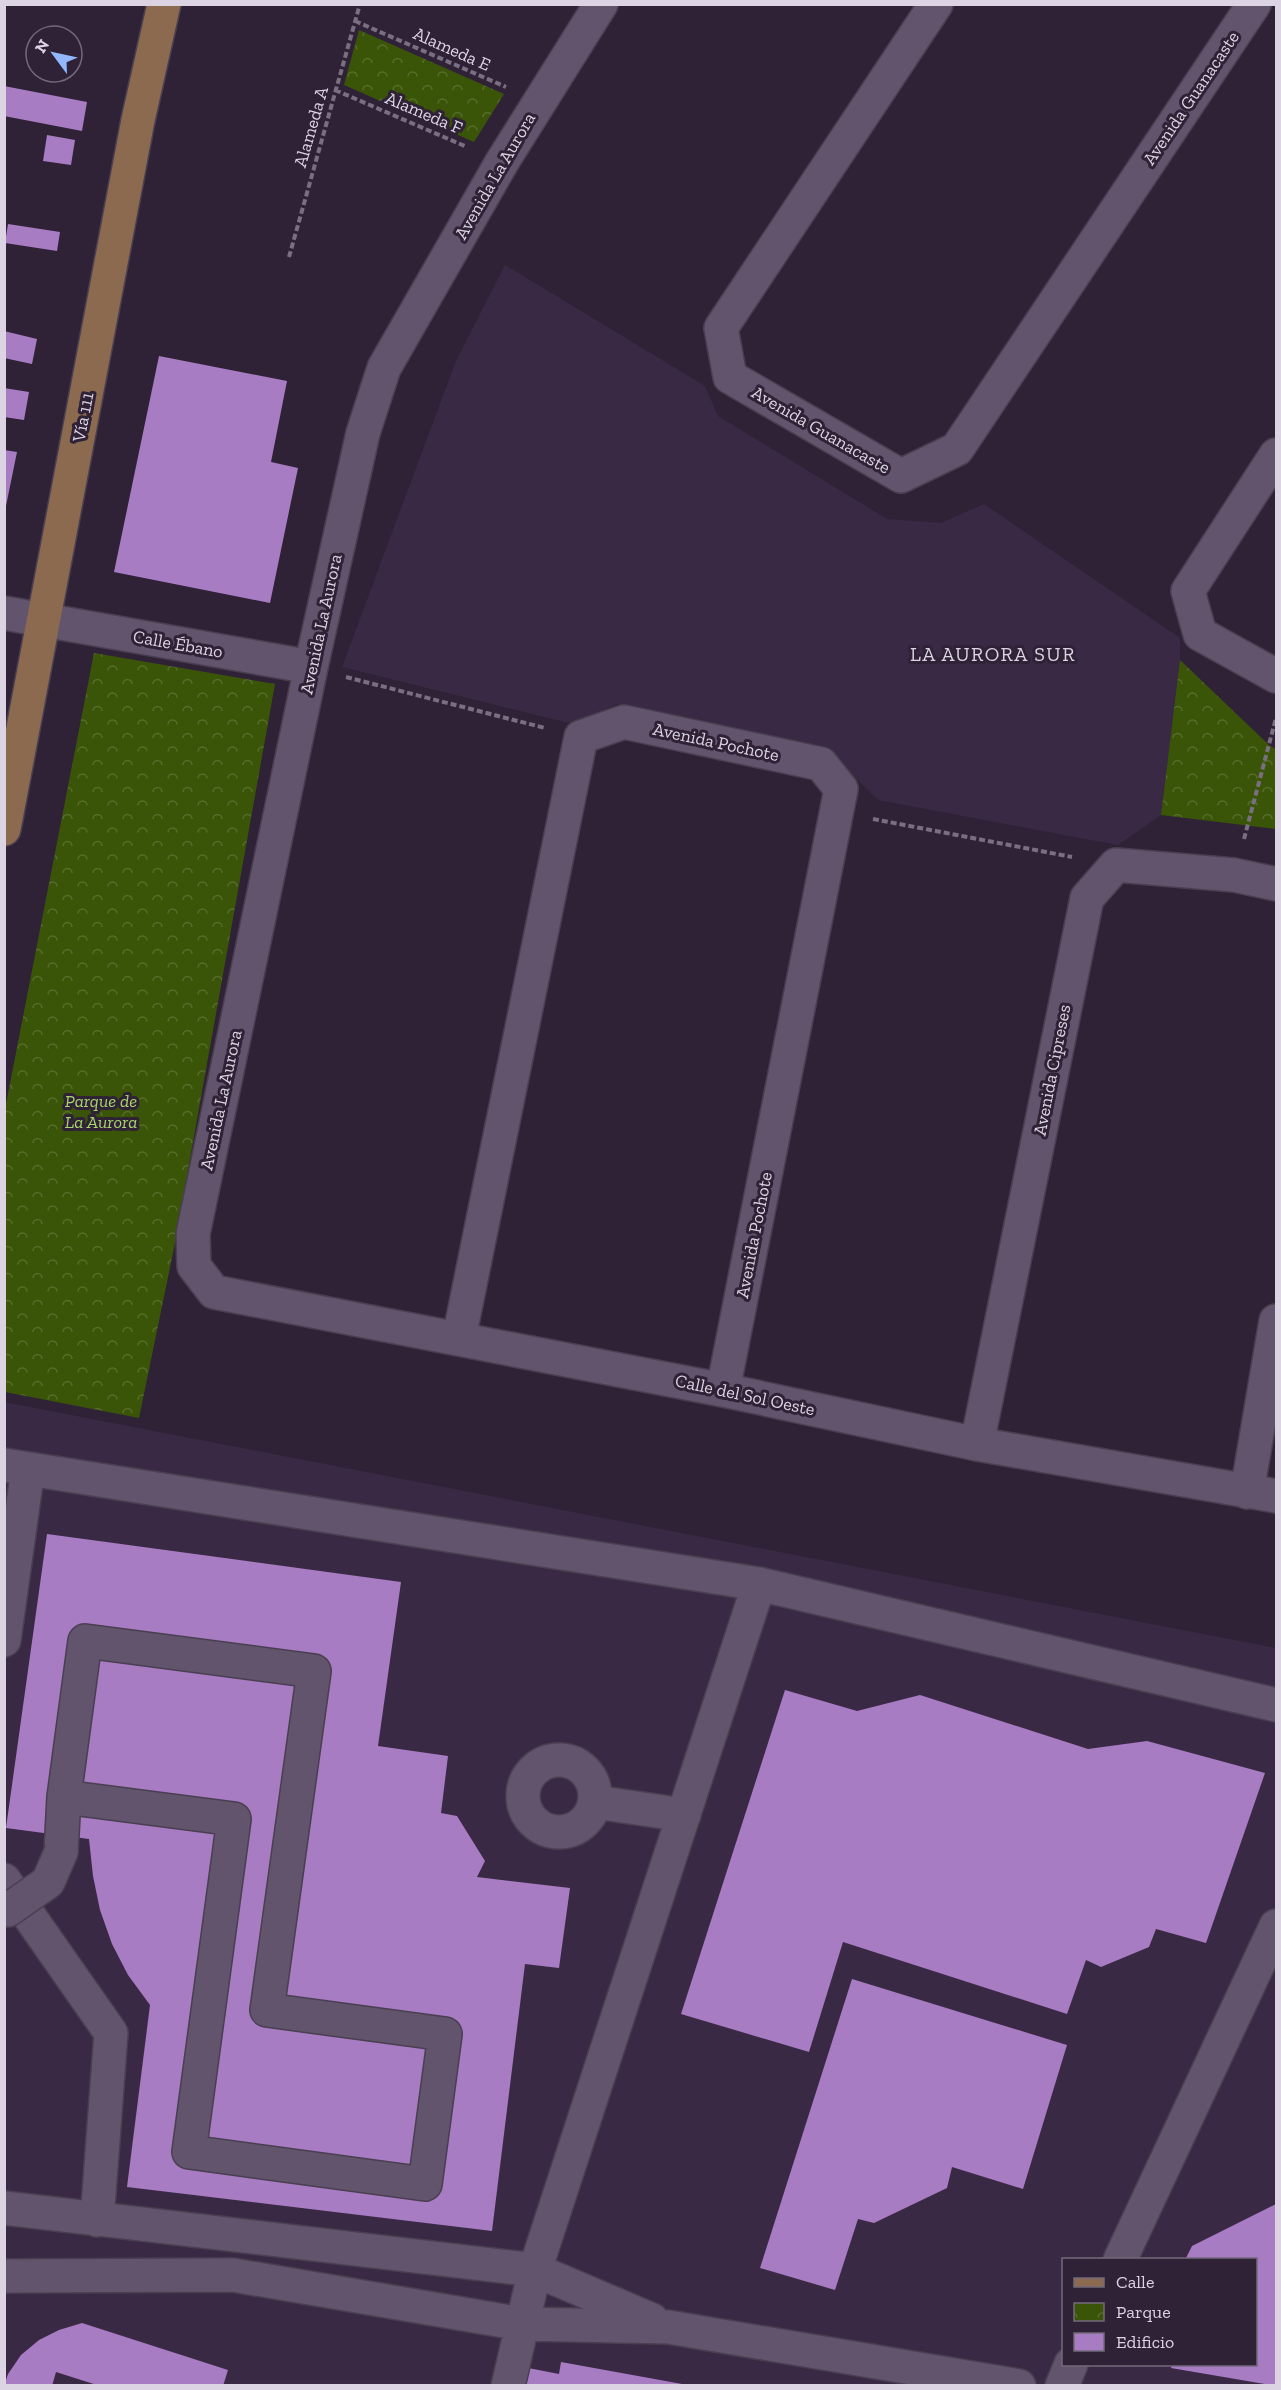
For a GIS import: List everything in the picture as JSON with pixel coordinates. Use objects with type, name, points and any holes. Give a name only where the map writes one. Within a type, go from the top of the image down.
[{"type":"main road","name":"Vía 111","points":[[4,830],[138,120],[164,4]]},
{"type":"street","name":"Avenida La Aurora","points":[[214,1292],[194,1266],[193,1234],[311,667],[363,433],[384,368],[538,101],[601,4]]},
{"type":"street","name":"Avenida Guanacaste","points":[[936,4],[721,327],[729,377],[901,476],[957,449],[1254,4]]},
{"type":"street","points":[[1276,455],[1188,591],[1200,634],[1276,676]]},
{"type":"street","name":"Calle Ébano","points":[[4,613],[311,667]]},
{"type":"street","name":"Avenida Pochote","points":[[581,737],[624,722],[820,764],[841,789],[723,1390]]},
{"type":"street","points":[[459,1338],[581,737]]},
{"type":"street","points":[[1116,865],[1234,875],[1276,884]]},
{"type":"street","name":"Avenida Cipreses","points":[[977,1444],[1087,898],[1116,865]]},
{"type":"street","name":"Calle del Sol Oeste","points":[[214,1292],[723,1390],[977,1444],[1262,1494]]},
{"type":"street","points":[[1262,1494],[1276,1321]]},
{"type":"street","points":[[4,1640],[16,1467],[759,1584],[1276,1705]]},
{"type":"street","points":[[508,2385],[534,2270],[759,1584]]},
{"type":"street","points":[[4,1910],[8,1910],[48,1882],[61,1852],[64,1797],[85,1641],[314,1671],[267,2010],[445,2034],[425,2184],[189,2152],[234,1819],[64,1797]]},
{"type":"street","points":[[595,1802],[684,1815]]},
{"type":"street","points":[[4,1880],[111,2033],[96,2220]]},
{"type":"street","points":[[1120,2258],[1276,1926]]},
{"type":"street","points":[[4,2208],[534,2270],[668,2326]]},
{"type":"street","points":[[4,2276],[233,2275],[522,2324],[668,2326],[1019,2385]]},
{"type":"street","points":[[1062,2385],[1070,2366]]},
{"type":"path","name":"Alameda A","points":[[289,257],[360,4]]},
{"type":"path","name":"Alameda E","points":[[355,21],[538,101]]},
{"type":"path","name":"Alameda F","points":[[335,90],[502,162]]},
{"type":"path","points":[[311,667],[581,737]]},
{"type":"path","points":[[1234,875],[1276,718]]},
{"type":"path","points":[[837,813],[1116,865]]},
{"type":"shaded area","points":[[505,265],[705,386],[718,416],[887,519],[941,523],[984,504],[1180,638],[1180,660],[1161,815],[1118,845],[878,800],[824,747],[617,704],[573,724],[342,667],[456,361]]},
{"type":"shaded area","points":[[4,1402],[1276,1648],[1276,2385],[5,2385]]},
{"type":"green space","points":[[359,30],[504,94],[474,142],[344,85]]},
{"type":"green space","name":"Parque de La Aurora","points":[[94,653],[275,684],[174,1248],[139,1418],[5,1392],[5,1109]]},
{"type":"green space","points":[[1180,660],[1270,746],[1276,749],[1276,829],[1161,815]]},
{"type":"building","points":[[4,86],[87,102],[82,131],[4,116]]},
{"type":"building","points":[[47,135],[75,140],[71,165],[43,161]]},
{"type":"building","points":[[8,224],[60,232],[57,251],[5,243]]},
{"type":"building","points":[[4,331],[37,339],[32,364],[4,358]]},
{"type":"building","points":[[159,356],[287,381],[271,462],[298,468],[270,603],[114,572]]},
{"type":"building","points":[[4,388],[29,392],[24,420],[4,417]]},
{"type":"building","points":[[4,450],[17,452],[6,506],[4,506]]},
{"type":"building","points":[[47,1534],[401,1582],[378,1746],[448,1756],[441,1813],[457,1816],[485,1861],[477,1877],[570,1888],[559,1968],[525,1964],[492,2231],[127,2187],[150,2005],[128,1975],[112,1944],[100,1910],[89,1839],[6,1828]]},
{"type":"building","points":[[785,1690],[857,1711],[920,1695],[1088,1749],[1147,1741],[1265,1773],[1206,1943],[1156,1929],[1149,1947],[1101,1967],[1086,1960],[1067,2014],[843,1942],[809,2052],[681,2014]]},
{"type":"building","points":[[852,1979],[1067,2045],[1023,2189],[952,2167],[947,2188],[874,2223],[858,2219],[835,2290],[760,2268]]},
{"type":"building","points":[[1276,2204],[1276,2386],[1171,2368],[1172,2366],[1257,2366],[1257,2258],[1186,2258],[1192,2246]]},
{"type":"building","points":[[82,2323],[228,2370],[223,2386],[100,2386],[56,2372],[52,2386],[4,2386],[8,2374],[21,2355],[39,2340],[59,2330]]},
{"type":"building","points":[[561,2362],[682,2384],[682,2386],[520,2386],[523,2367],[559,2374]]},
{"type":"district","name":"LA AURORA SUR","points":[[993,654]]}]
